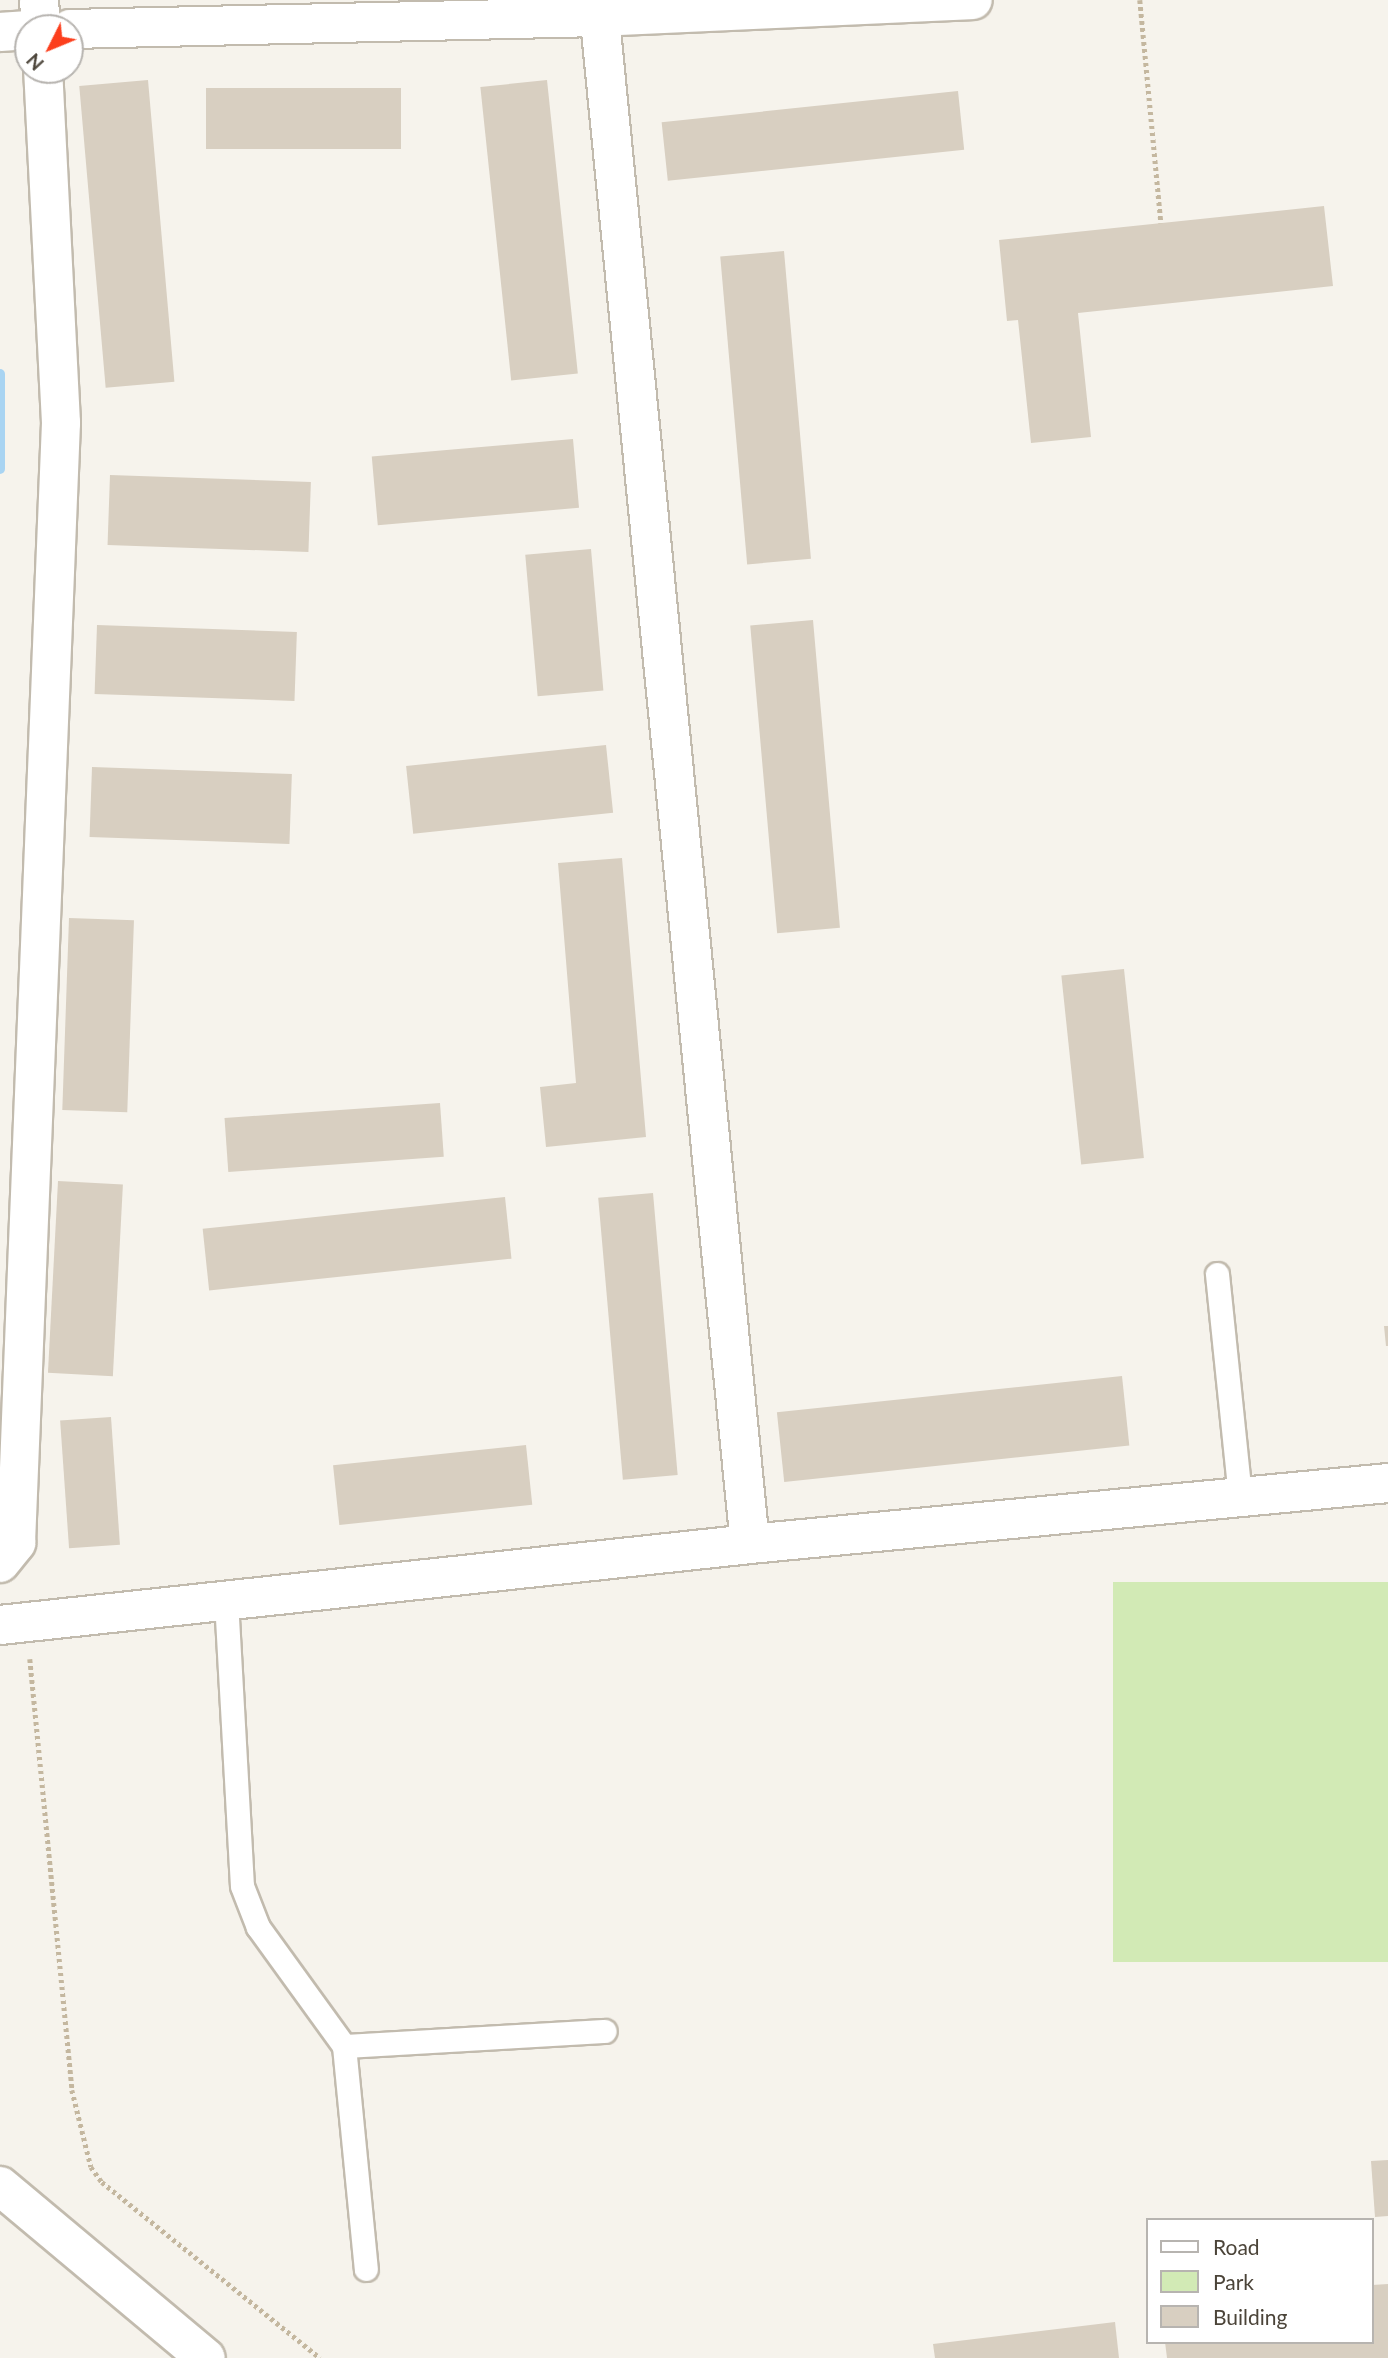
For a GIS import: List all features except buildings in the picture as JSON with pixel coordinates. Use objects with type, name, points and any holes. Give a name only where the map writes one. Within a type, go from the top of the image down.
[{"type":"street","points":[[84,28],[598,8],[973,0]]},
{"type":"street","points":[[598,8],[750,1544]]},
{"type":"street","points":[[0,1563],[16,1543],[61,423],[44,84]]},
{"type":"street","points":[[13,1624],[750,1544],[1388,1483]]},
{"type":"street","points":[[0,2186],[206,2358]]},
{"type":"lane","points":[[1217,1274],[1240,1497]]},
{"type":"lane","points":[[226,1600],[242,1886],[258,1927],[344,2046],[366,2269]]},
{"type":"lane","points":[[344,2046],[605,2031]]},
{"type":"path","points":[[1140,0],[1161,223]]},
{"type":"path","points":[[13,1624],[72,2090],[91,2166],[102,2182],[320,2358]]},
{"type":"green space","points":[[1113,1582],[1388,1582],[1388,1962],[1113,1962]]},
{"type":"waterway","points":[[0,374],[0,469]]}]
